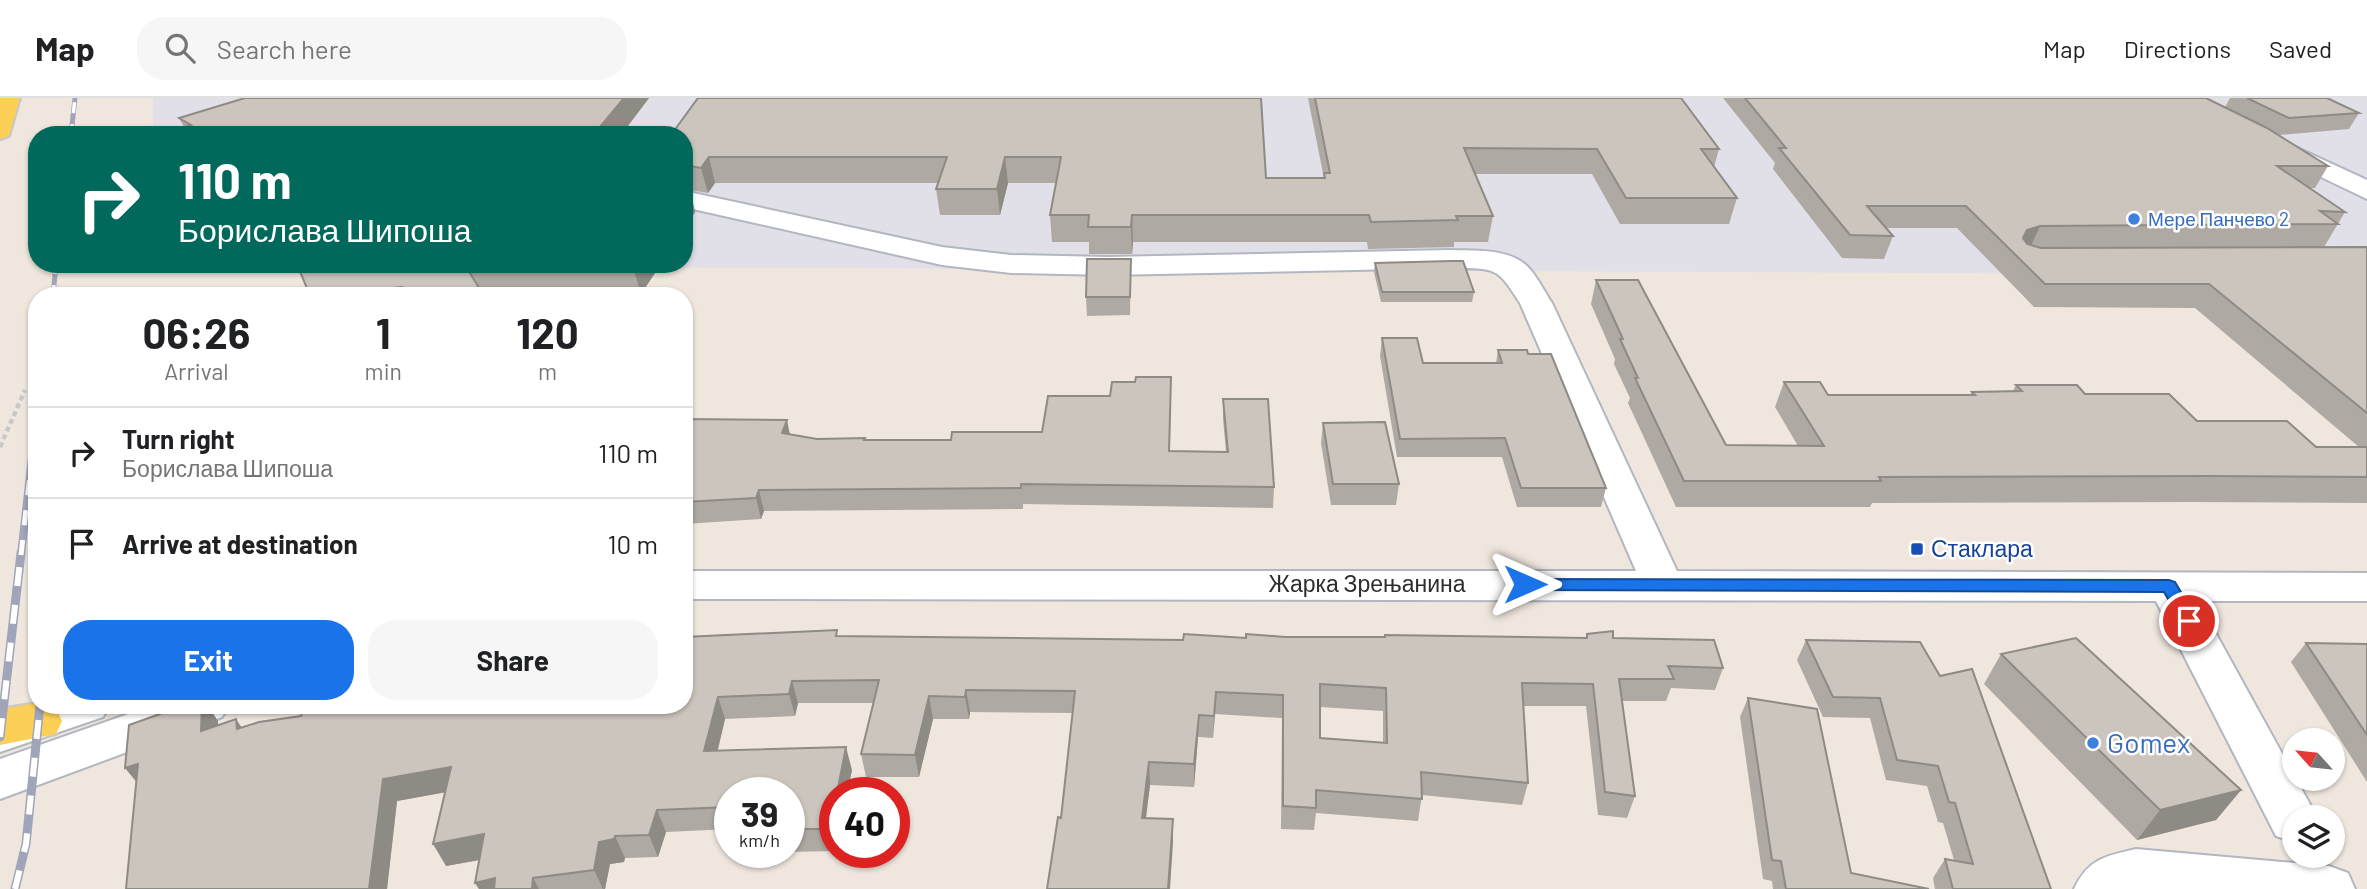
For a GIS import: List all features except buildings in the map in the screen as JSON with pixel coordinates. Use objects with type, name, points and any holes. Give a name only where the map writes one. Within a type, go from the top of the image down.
[{"type":"main road","points":[[0,131],[8,98]]},
{"type":"street","points":[[2255,135],[2367,191]]},
{"type":"street","points":[[693,201],[942,256],[1011,264],[1108,266],[1488,260],[1516,271],[1536,303],[1663,584]]},
{"type":"street","name":"Жарка Зрењанина","points":[[693,588],[915,584],[2367,587]]},
{"type":"street","points":[[2169,586],[2285,805]]},
{"type":"street","points":[[13,727],[57,714]]},
{"type":"street","points":[[0,779],[181,714]]},
{"type":"street","points":[[2318,868],[2329,889]]},
{"type":"street","points":[[2100,889],[2115,876],[2136,871],[2329,889]]},
{"type":"path","points":[[0,447],[24,390]]},
{"type":"shaded area","points":[[153,98],[2367,98],[2367,275],[693,267],[693,126],[153,126]]},
{"type":"railway","points":[[72,126],[75,98]]},
{"type":"railway","points":[[54,287],[55,273]]},
{"type":"railway","points":[[21,555],[28,493]]},
{"type":"railway","points":[[0,737],[21,553]]},
{"type":"railway","points":[[15,889],[26,844],[39,714]]},
{"type":"place","name":"Мере Панчево 2","points":[[2134,219]]},
{"type":"place","name":"Стаклара","points":[[1917,549]]},
{"type":"place","name":"Gomex","points":[[2093,743]]},
{"type":"route","points":[[1525,584],[2169,586],[2189,621]]}]
